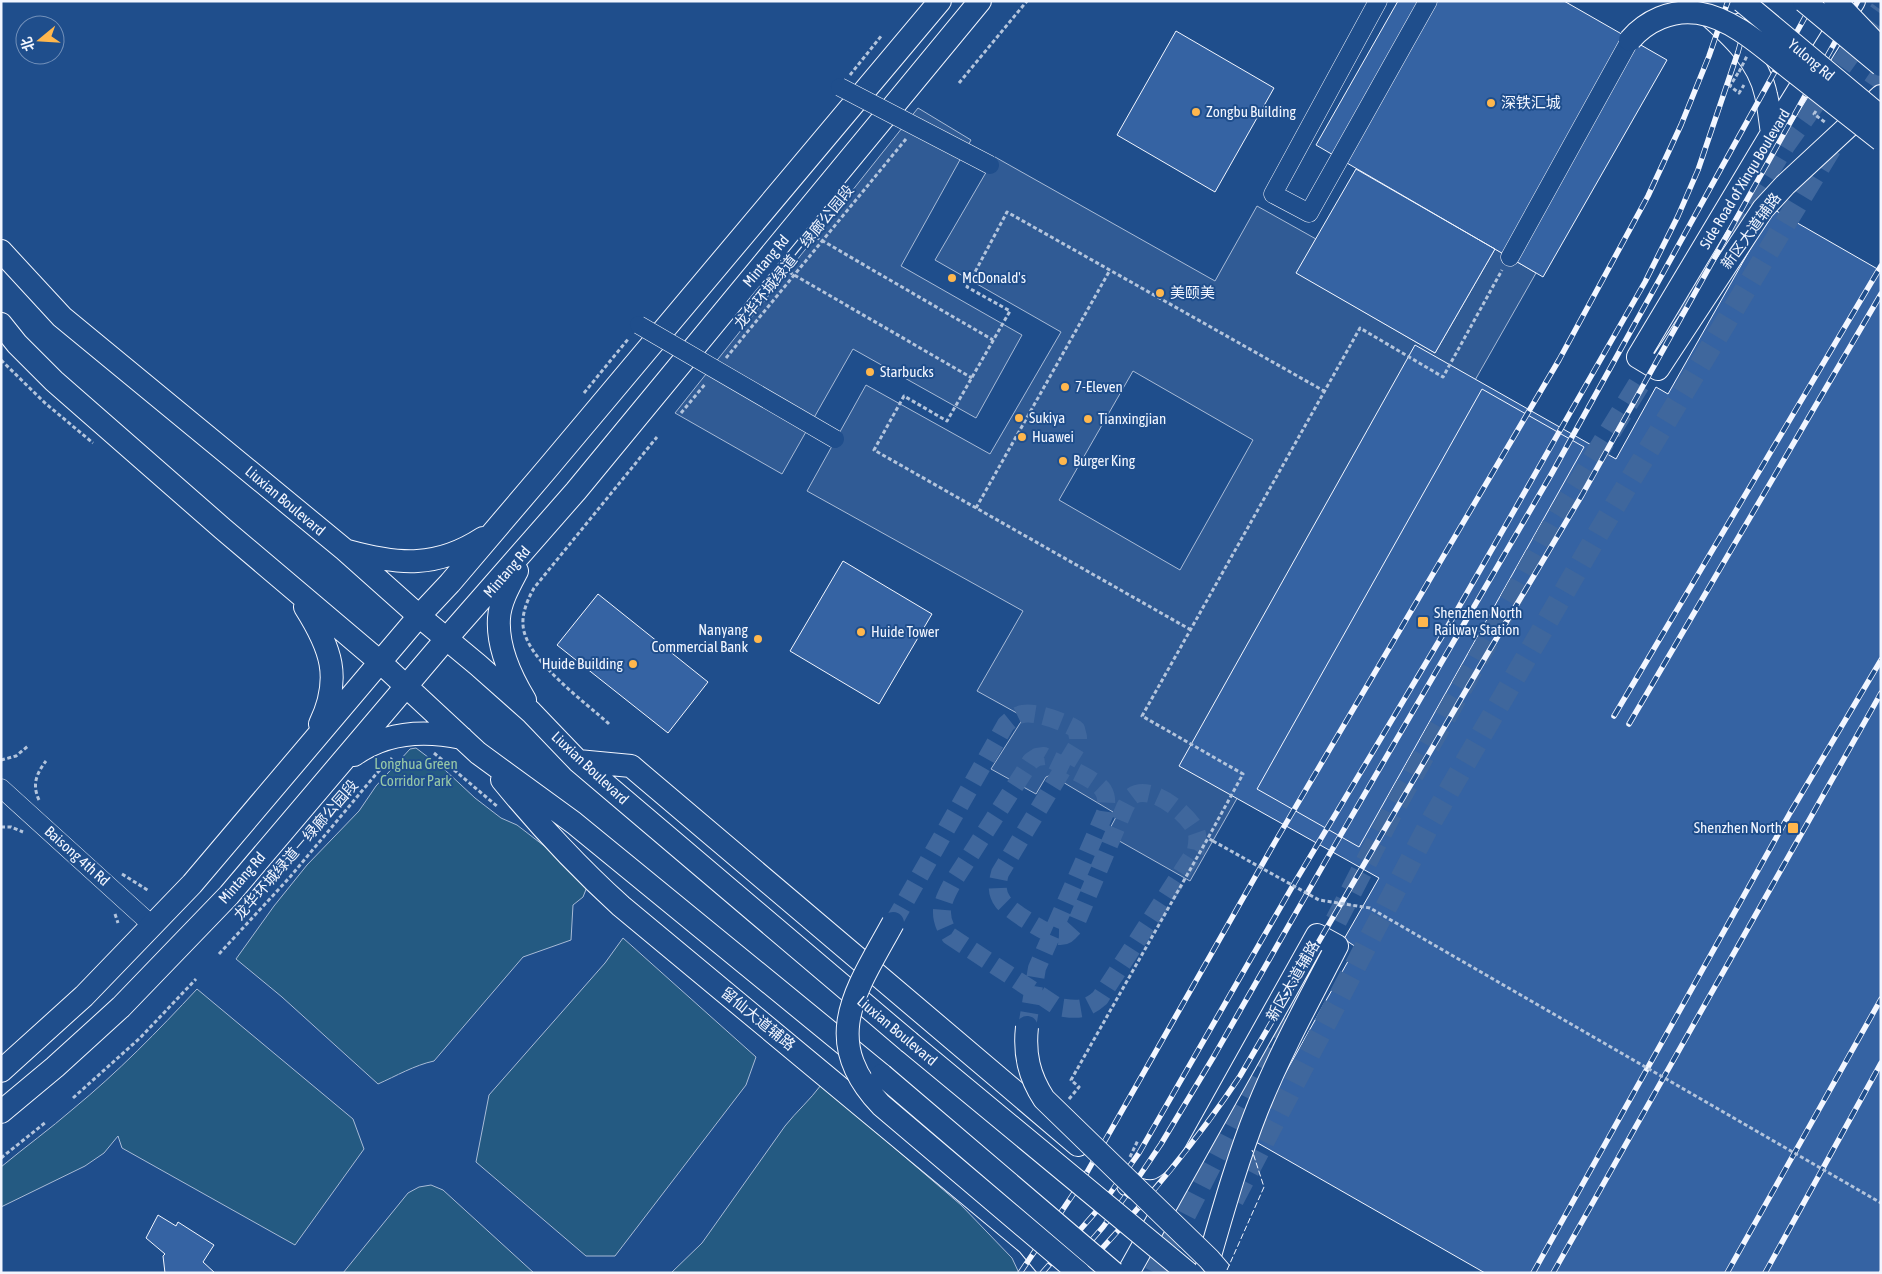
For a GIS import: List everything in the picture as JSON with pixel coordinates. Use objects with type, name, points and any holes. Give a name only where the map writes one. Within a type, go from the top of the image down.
[{"type":"main road","points":[[3,1066],[84,996],[192,884],[419,616],[494,531],[940,1]]},
{"type":"main road","name":"Mintang Rd","points":[[1,1112],[55,1067],[121,1007],[229,895],[447,638],[576,491],[980,1]]},
{"type":"main road","points":[[1694,1],[1714,6],[1728,5],[1737,1]]},
{"type":"main road","points":[[1694,1],[1741,48],[1756,69],[1766,93],[1772,133]]},
{"type":"main road","name":"Yulong Rd","points":[[1742,1],[1881,118]]},
{"type":"main road","points":[[1804,1],[1881,65]]},
{"type":"main road","points":[[1836,1],[1881,48]]},
{"type":"main road","name":"Side Road of Xinqu Boulevard","points":[[1854,1],[1772,133],[1638,357],[1658,368],[1763,209],[1785,185],[1881,96]]},
{"type":"main road","points":[[1630,40],[1638,30],[1649,23],[1679,13],[1698,13],[1724,21],[1753,40],[1881,140]]},
{"type":"main road","name":"Liuxian Boulevard","points":[[1,251],[62,318],[344,550],[531,712],[578,761],[909,1042],[1188,1273]]},
{"type":"main road","points":[[1,324],[17,344],[54,381],[380,662],[478,753],[574,823],[882,1075],[1114,1273]]},
{"type":"main road","points":[[547,468],[576,491]]},
{"type":"main road","points":[[344,550],[387,560],[430,561],[475,544],[494,531]]},
{"type":"main road","points":[[528,547],[503,600],[499,618],[504,654],[517,688],[531,712]]},
{"type":"main road","points":[[282,579],[306,608],[318,628],[328,648],[332,666],[333,683],[329,700],[309,746]]},
{"type":"main road","points":[[339,766],[366,747],[403,734],[441,733],[462,738]]},
{"type":"main road","name":"留仙大道辅路","points":[[478,753],[543,829],[593,881],[1028,1244],[1050,1273]]},
{"type":"main road","points":[[578,761],[631,766],[1126,1184],[1141,1192],[1152,1192],[1174,1182],[1185,1170]]},
{"type":"main road","points":[[893,923],[865,975],[852,1005],[847,1036],[848,1051],[858,1078],[867,1091],[881,1105],[1079,1273]]},
{"type":"main road","name":"新区大道辅路","points":[[1128,1273],[1317,935],[1337,946],[1293,1029],[1269,1080],[1245,1141],[1205,1273]]},
{"type":"main road","points":[[1272,1017],[1293,1029]]},
{"type":"main road","points":[[1027,1027],[1026,1050],[1028,1063],[1036,1086],[1044,1099],[1209,1259],[1221,1273]]},
{"type":"street","points":[[1378,1],[1273,194],[1309,213],[1428,1]]},
{"type":"street","points":[[1510,257],[1630,40]]},
{"type":"street","points":[[840,87],[990,165]]},
{"type":"street","points":[[639,326],[835,439]]},
{"type":"street","name":"Baisong 4th Rd","points":[[1,788],[153,926]]},
{"type":"path","points":[[959,83],[1027,1]]},
{"type":"path","points":[[840,87],[882,35]]},
{"type":"path","points":[[1747,81],[1739,93],[1730,86],[1749,50]]},
{"type":"path","name":"龙华环城绿道－绿廊公园段","points":[[725,359],[906,138]]},
{"type":"path","points":[[1191,630],[874,450],[904,396],[947,421],[1010,311],[967,287],[1007,212],[1324,391]]},
{"type":"path","points":[[816,237],[993,340]]},
{"type":"path","points":[[1079,1087],[1071,1080],[1243,774],[1142,716],[1360,328],[1444,377],[1510,257]]},
{"type":"path","points":[[976,508],[1110,270]]},
{"type":"path","points":[[788,272],[972,378]]},
{"type":"path","points":[[581,396],[639,326]]},
{"type":"path","points":[[681,413],[706,382]]},
{"type":"path","points":[[610,724],[542,663],[528,643],[523,626],[527,601],[534,588],[657,437]]},
{"type":"path","points":[[1,760],[16,756],[28,746]]},
{"type":"path","name":"龙华环城绿道－绿廊公园段","points":[[219,954],[290,877],[398,751]]},
{"type":"path","points":[[45,806],[39,800],[35,785],[40,769],[46,761]]},
{"type":"path","points":[[1208,838],[1319,900],[1370,908],[1881,1203]]},
{"type":"path","points":[[120,872],[149,891]]},
{"type":"path","points":[[73,1098],[140,1038],[196,979]]},
{"type":"path","points":[[1,1158],[46,1122]]},
{"type":"green space","name":"Longhua Green Corridor Park","points":[[416,748],[501,818],[517,825],[556,855],[587,887],[583,897],[573,905],[571,940],[523,957],[434,1061],[413,1068],[378,1084],[282,997],[236,959],[274,906],[307,865],[359,811],[376,786],[410,749]]},
{"type":"green space","points":[[623,938],[756,1057],[746,1085],[615,1256],[586,1256],[476,1162],[489,1095],[605,963]]},
{"type":"green space","points":[[197,989],[353,1119],[364,1149],[295,1245],[122,1148],[118,1136],[104,1153],[85,1166],[1,1207],[1,1167],[106,1081]]},
{"type":"green space","points":[[821,1085],[961,1205],[1012,1258],[1019,1273],[671,1273],[702,1243],[785,1126]]},
{"type":"green space","points":[[431,1185],[443,1190],[534,1273],[343,1273],[408,1193],[419,1187]]},
{"type":"shaded area","points":[[918,108],[971,140],[901,266],[1022,335],[976,418],[853,349],[782,474],[675,413]]},
{"type":"shaded area","points":[[995,157],[1215,281],[1257,206],[1316,239],[1297,273],[1435,353],[1495,249],[1536,273],[1190,881],[1107,834],[1116,817],[1113,812],[1051,775],[1046,777],[1036,794],[991,769],[1024,717],[977,691],[1023,611],[807,491],[866,385],[990,454],[1061,332],[935,260]],"holes":[[[1133,371],[1253,440],[1180,570],[1059,500]]]},
{"type":"building","name":"深铁汇城","points":[[1398,1],[1564,1],[1667,60],[1543,277],[1316,145]]},
{"type":"building","name":"Zongbu Building","points":[[1176,31],[1274,88],[1215,192],[1117,135]]},
{"type":"building","points":[[1356,169],[1495,249],[1435,353],[1296,273]]},
{"type":"building","name":"Shenzhen North Railway Station","points":[[1773,209],[1881,271],[1881,1269],[1879,1273],[1485,1273],[1249,1138],[1356,947],[1344,939],[1379,878],[1179,766],[1415,345],[1616,459],[1656,387],[1668,394]]},
{"type":"building","name":"Shenzhen North Railway Station","points":[[1482,389],[1584,447],[1359,847],[1257,789]]},
{"type":"building","name":"Huide Tower","points":[[843,561],[932,614],[879,704],[790,651]]},
{"type":"building","name":"Huide Building","points":[[598,594],[708,682],[668,733],[557,645]]},
{"type":"building","points":[[158,1215],[176,1226],[178,1222],[214,1245],[203,1262],[215,1273],[165,1273],[163,1256],[165,1254],[146,1238]]},
{"type":"tunnel","points":[[1680,316],[1785,144],[1881,10]]},
{"type":"tunnel","points":[[1855,114],[1881,76]]},
{"type":"tunnel","points":[[1233,1200],[1428,827],[1599,532],[1832,146]]},
{"type":"tunnel","points":[[1155,1273],[1392,812],[1556,520],[1661,348]]},
{"type":"tunnel","points":[[893,923],[1006,724],[1018,715],[1028,713],[1050,718],[1076,729],[1078,744],[1000,873],[998,892],[1007,906],[1047,932],[1054,935],[1059,936],[1064,936],[1068,933],[1075,926],[1125,807],[1131,797],[1139,793],[1158,797],[1179,810],[1187,818],[1197,834],[1197,846],[1100,998],[1085,1007],[1070,1009],[1058,1007],[950,936],[942,915],[943,903],[953,882],[1031,761],[1037,757],[1044,756],[1058,763],[1067,767],[1076,772],[1085,776],[1099,785],[1106,796],[1106,801],[1105,813],[1037,968],[1027,1027]]},
{"type":"railway","points":[[1020,1273],[1082,1181],[1275,842],[1559,360],[1648,196],[1681,125],[1709,56],[1728,1]]},
{"type":"railway","points":[[1042,1273],[1101,1206],[1139,1153],[1295,882],[1448,626],[1645,282],[1678,216],[1698,170],[1738,52],[1752,1]]},
{"type":"railway","points":[[1063,1273],[1103,1227],[1130,1190],[1161,1144],[1214,1056],[1552,473],[1814,1]]},
{"type":"railway","points":[[1079,1273],[1164,1178],[1240,1076],[1582,495],[1858,1]]},
{"type":"railway","points":[[1614,716],[1881,266]]},
{"type":"railway","points":[[1629,724],[1881,294]]},
{"type":"railway","points":[[1533,1273],[1790,813],[1881,660]]},
{"type":"railway","points":[[1553,1273],[1881,693]]},
{"type":"railway","points":[[1727,1273],[1881,999]]},
{"type":"railway","points":[[1765,1273],[1881,1063]]},
{"type":"fence","points":[[1227,1270],[1264,1187],[1252,1150]]},
{"type":"place","name":"深铁汇城","points":[[1491,103]]},
{"type":"place","name":"Zongbu Building","points":[[1196,112]]},
{"type":"place","name":"McDonald's","points":[[952,278]]},
{"type":"place","name":"美颐美","points":[[1160,293]]},
{"type":"place","name":"Starbucks","points":[[870,372]]},
{"type":"place","name":"7-Eleven","points":[[1065,387]]},
{"type":"place","name":"Sukiya","points":[[1019,418]]},
{"type":"place","name":"Tianxingjian","points":[[1088,419]]},
{"type":"place","name":"Huawei","points":[[1022,437]]},
{"type":"place","name":"Burger King","points":[[1063,461]]},
{"type":"place","name":"Shenzhen North Railway Station","points":[[1423,622]]},
{"type":"place","name":"Huide Tower","points":[[861,632]]},
{"type":"place","name":"Nanyang Commercial Bank","points":[[758,639]]},
{"type":"place","name":"Huide Building","points":[[633,664]]},
{"type":"place","name":"Shenzhen North","points":[[1793,828]]}]
